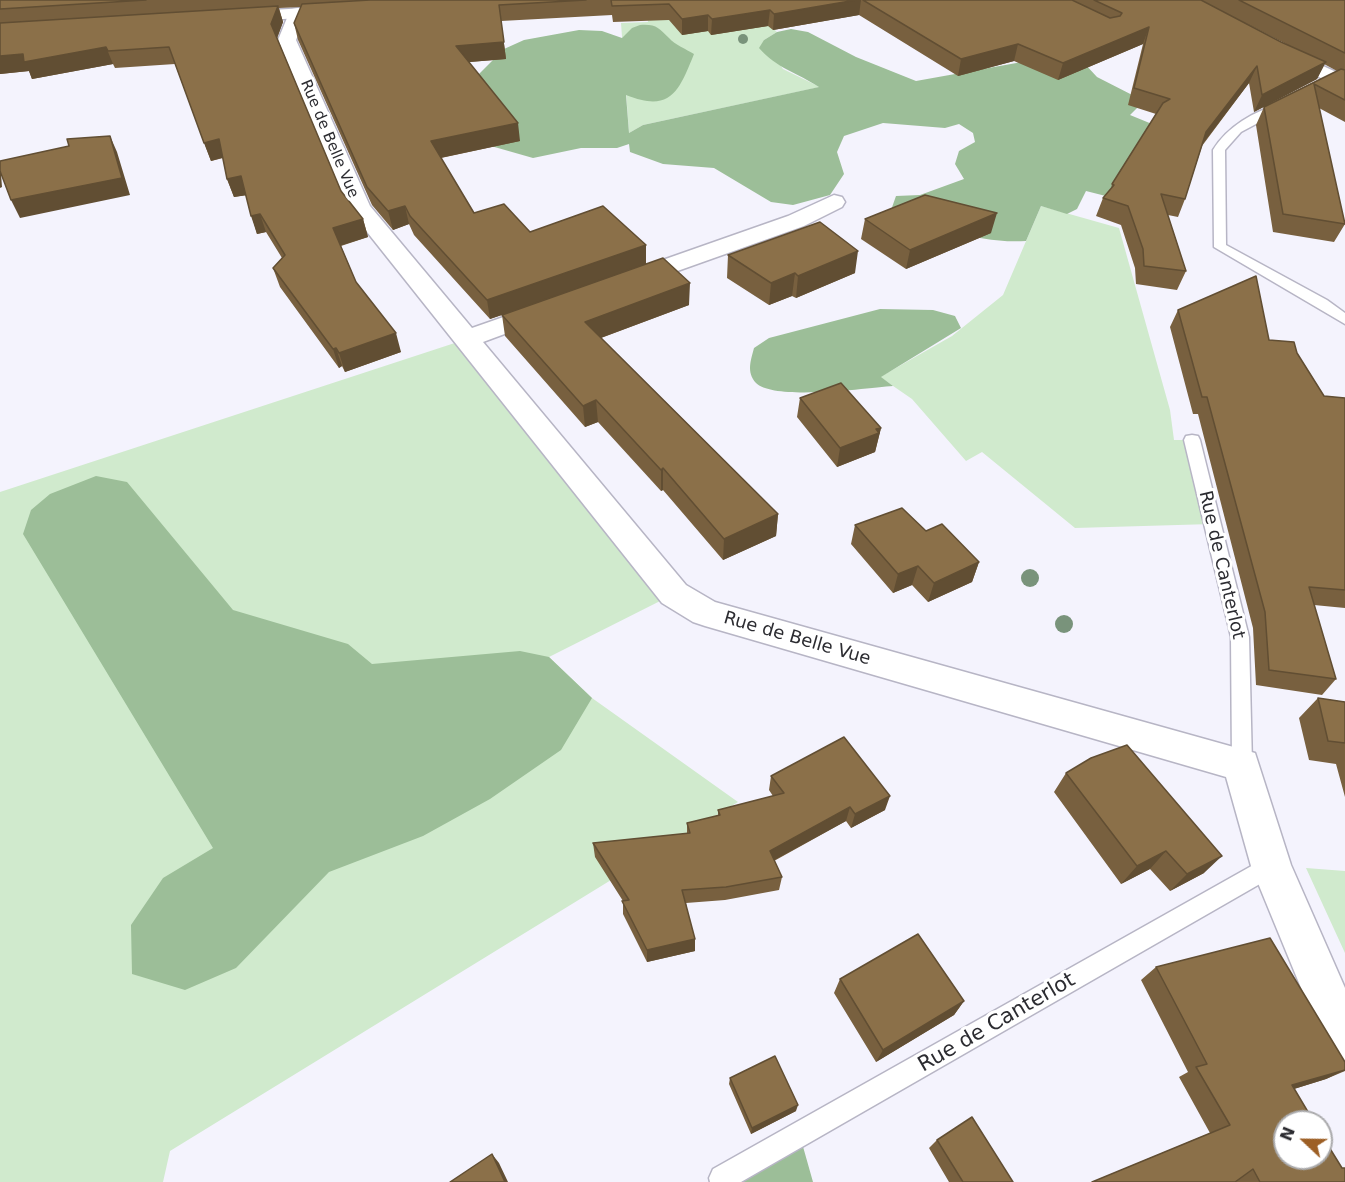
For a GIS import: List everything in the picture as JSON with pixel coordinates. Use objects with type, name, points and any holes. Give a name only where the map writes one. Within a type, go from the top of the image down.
[{"type":"street","points":[[219,18],[357,10]]},
{"type":"street","name":"Rue de Belle Vue","points":[[298,13],[287,40],[359,208],[674,594],[705,613],[1242,765]]},
{"type":"street","points":[[1261,42],[1335,82]]},
{"type":"street","points":[[609,287],[796,221],[834,202]]},
{"type":"street","points":[[467,339],[566,303]]},
{"type":"street","name":"Rue de Canterlot","points":[[1242,765],[1271,866],[1345,1040]]},
{"type":"lane","points":[[1295,99],[1235,131],[1222,142],[1219,150],[1220,247],[1322,303],[1345,320]]},
{"type":"lane","name":"Rue de Canterlot","points":[[1192,441],[1240,637],[1242,765]]},
{"type":"lane","name":"Rue de Canterlot","points":[[722,1178],[800,1136],[1271,866]]},
{"type":"green space","points":[[645,0],[741,0],[777,32],[764,40],[783,69],[820,87],[643,125],[629,133],[621,23],[648,22]]},
{"type":"green space","points":[[640,25],[657,27],[674,43],[694,54],[678,88],[663,100],[641,100],[626,95],[629,133],[643,125],[819,87],[780,65],[759,48],[764,40],[777,32],[791,29],[808,32],[856,57],[916,81],[1022,62],[1084,63],[1097,77],[1144,101],[1130,115],[1152,124],[1165,211],[1086,191],[1077,209],[1067,214],[1041,206],[1026,241],[974,237],[890,213],[896,196],[920,195],[964,179],[955,164],[959,151],[975,142],[973,133],[959,124],[945,128],[883,123],[844,136],[837,152],[844,174],[830,195],[793,205],[771,202],[714,168],[663,164],[630,152],[629,144],[617,148],[581,148],[533,158],[491,146],[470,83],[504,49],[524,40],[579,30],[602,31],[622,38],[632,28]]},
{"type":"green space","points":[[1041,206],[1119,228],[1170,410],[1174,440],[1192,440],[1212,524],[1075,528],[982,452],[966,461],[912,399],[880,377],[952,336],[1003,295]]},
{"type":"green space","points":[[880,309],[933,310],[955,316],[961,328],[881,377],[893,386],[800,392],[766,388],[753,379],[750,366],[754,348],[769,338]]},
{"type":"green space","points":[[467,339],[674,594],[549,657],[592,698],[738,802],[170,1151],[163,1182],[0,1182],[0,492]]},
{"type":"green space","points":[[96,476],[127,482],[233,610],[348,644],[372,664],[520,651],[549,657],[592,698],[561,750],[490,799],[423,836],[329,872],[236,968],[185,990],[132,974],[131,925],[163,878],[213,848],[23,534],[31,510],[50,494]]},
{"type":"green space","points":[[1306,868],[1345,871],[1345,953]]},
{"type":"green space","points":[[800,1136],[813,1182],[717,1182]]},
{"type":"building","points":[[0,0],[146,0],[0,9]]},
{"type":"building","points":[[370,0],[586,0],[499,5],[504,42],[456,46],[518,123],[431,141],[474,213],[504,204],[530,232],[603,206],[646,245],[487,300],[410,216],[405,206],[388,211],[367,187],[294,23],[302,4]]},
{"type":"building","points":[[611,0],[856,0],[774,14],[770,10],[712,19],[708,15],[682,19],[669,4],[612,6]]},
{"type":"building","points":[[863,0],[1072,0],[1110,18],[1120,16],[1122,13],[1094,0],[1201,0],[1281,42],[1326,62],[1262,95],[1257,66],[1206,132],[1185,199],[1161,194],[1186,271],[1144,266],[1143,249],[1128,206],[1103,198],[1114,185],[1112,184],[1163,103],[1170,99],[1134,88],[1149,27],[1063,63],[1018,44],[961,59]]},
{"type":"building","points":[[1239,0],[1345,0],[1345,53]]},
{"type":"building","points":[[278,6],[271,24],[341,191],[363,219],[333,228],[356,282],[396,333],[339,353],[336,348],[333,349],[273,268],[285,255],[260,214],[251,216],[241,176],[227,179],[219,139],[204,143],[169,47],[108,51],[106,47],[24,62],[23,54],[0,56],[0,23]]},
{"type":"building","points":[[1341,69],[1345,70],[1345,100],[1314,84],[1345,224],[1283,214],[1264,107]]},
{"type":"building","points":[[110,136],[122,178],[11,200],[0,171],[0,161],[69,146],[67,139]]},
{"type":"building","points":[[925,195],[997,213],[910,250],[865,219]]},
{"type":"building","points":[[820,222],[858,251],[798,276],[795,273],[771,283],[728,255]]},
{"type":"building","points":[[663,258],[690,283],[585,322],[778,514],[724,539],[663,468],[661,470],[596,400],[583,406],[502,315]]},
{"type":"building","points":[[1256,276],[1269,340],[1294,342],[1297,353],[1324,396],[1345,398],[1345,590],[1309,587],[1336,679],[1269,670],[1265,612],[1207,397],[1202,397],[1178,310]]},
{"type":"building","points":[[841,383],[881,428],[876,429],[879,433],[840,448],[800,398]]},
{"type":"building","points":[[902,508],[926,531],[942,524],[979,562],[934,583],[918,566],[898,574],[855,525]]},
{"type":"building","points":[[1318,698],[1345,702],[1345,743],[1328,741]]},
{"type":"building","points":[[844,737],[890,796],[855,814],[850,807],[770,851],[782,877],[726,887],[682,890],[695,939],[647,950],[622,901],[629,900],[593,843],[690,833],[687,823],[720,815],[718,810],[784,793],[771,776]]},
{"type":"building","points":[[1127,745],[1222,856],[1187,874],[1166,851],[1137,866],[1066,773],[1091,758]]},
{"type":"building","points":[[918,934],[964,1001],[883,1050],[840,979]]},
{"type":"building","points":[[1270,938],[1345,1062],[1345,1070],[1292,1085],[1307,1110],[1273,1110],[1273,1170],[1333,1170],[1333,1153],[1342,1168],[1345,1168],[1345,1182],[1260,1182],[1253,1169],[1235,1182],[1092,1182],[1230,1125],[1196,1067],[1207,1064],[1156,967]]},
{"type":"building","points":[[775,1056],[798,1105],[752,1128],[730,1078]]},
{"type":"building","points":[[972,1117],[1013,1182],[963,1182],[937,1140]]},
{"type":"building","points":[[492,1154],[505,1182],[450,1182]]}]
